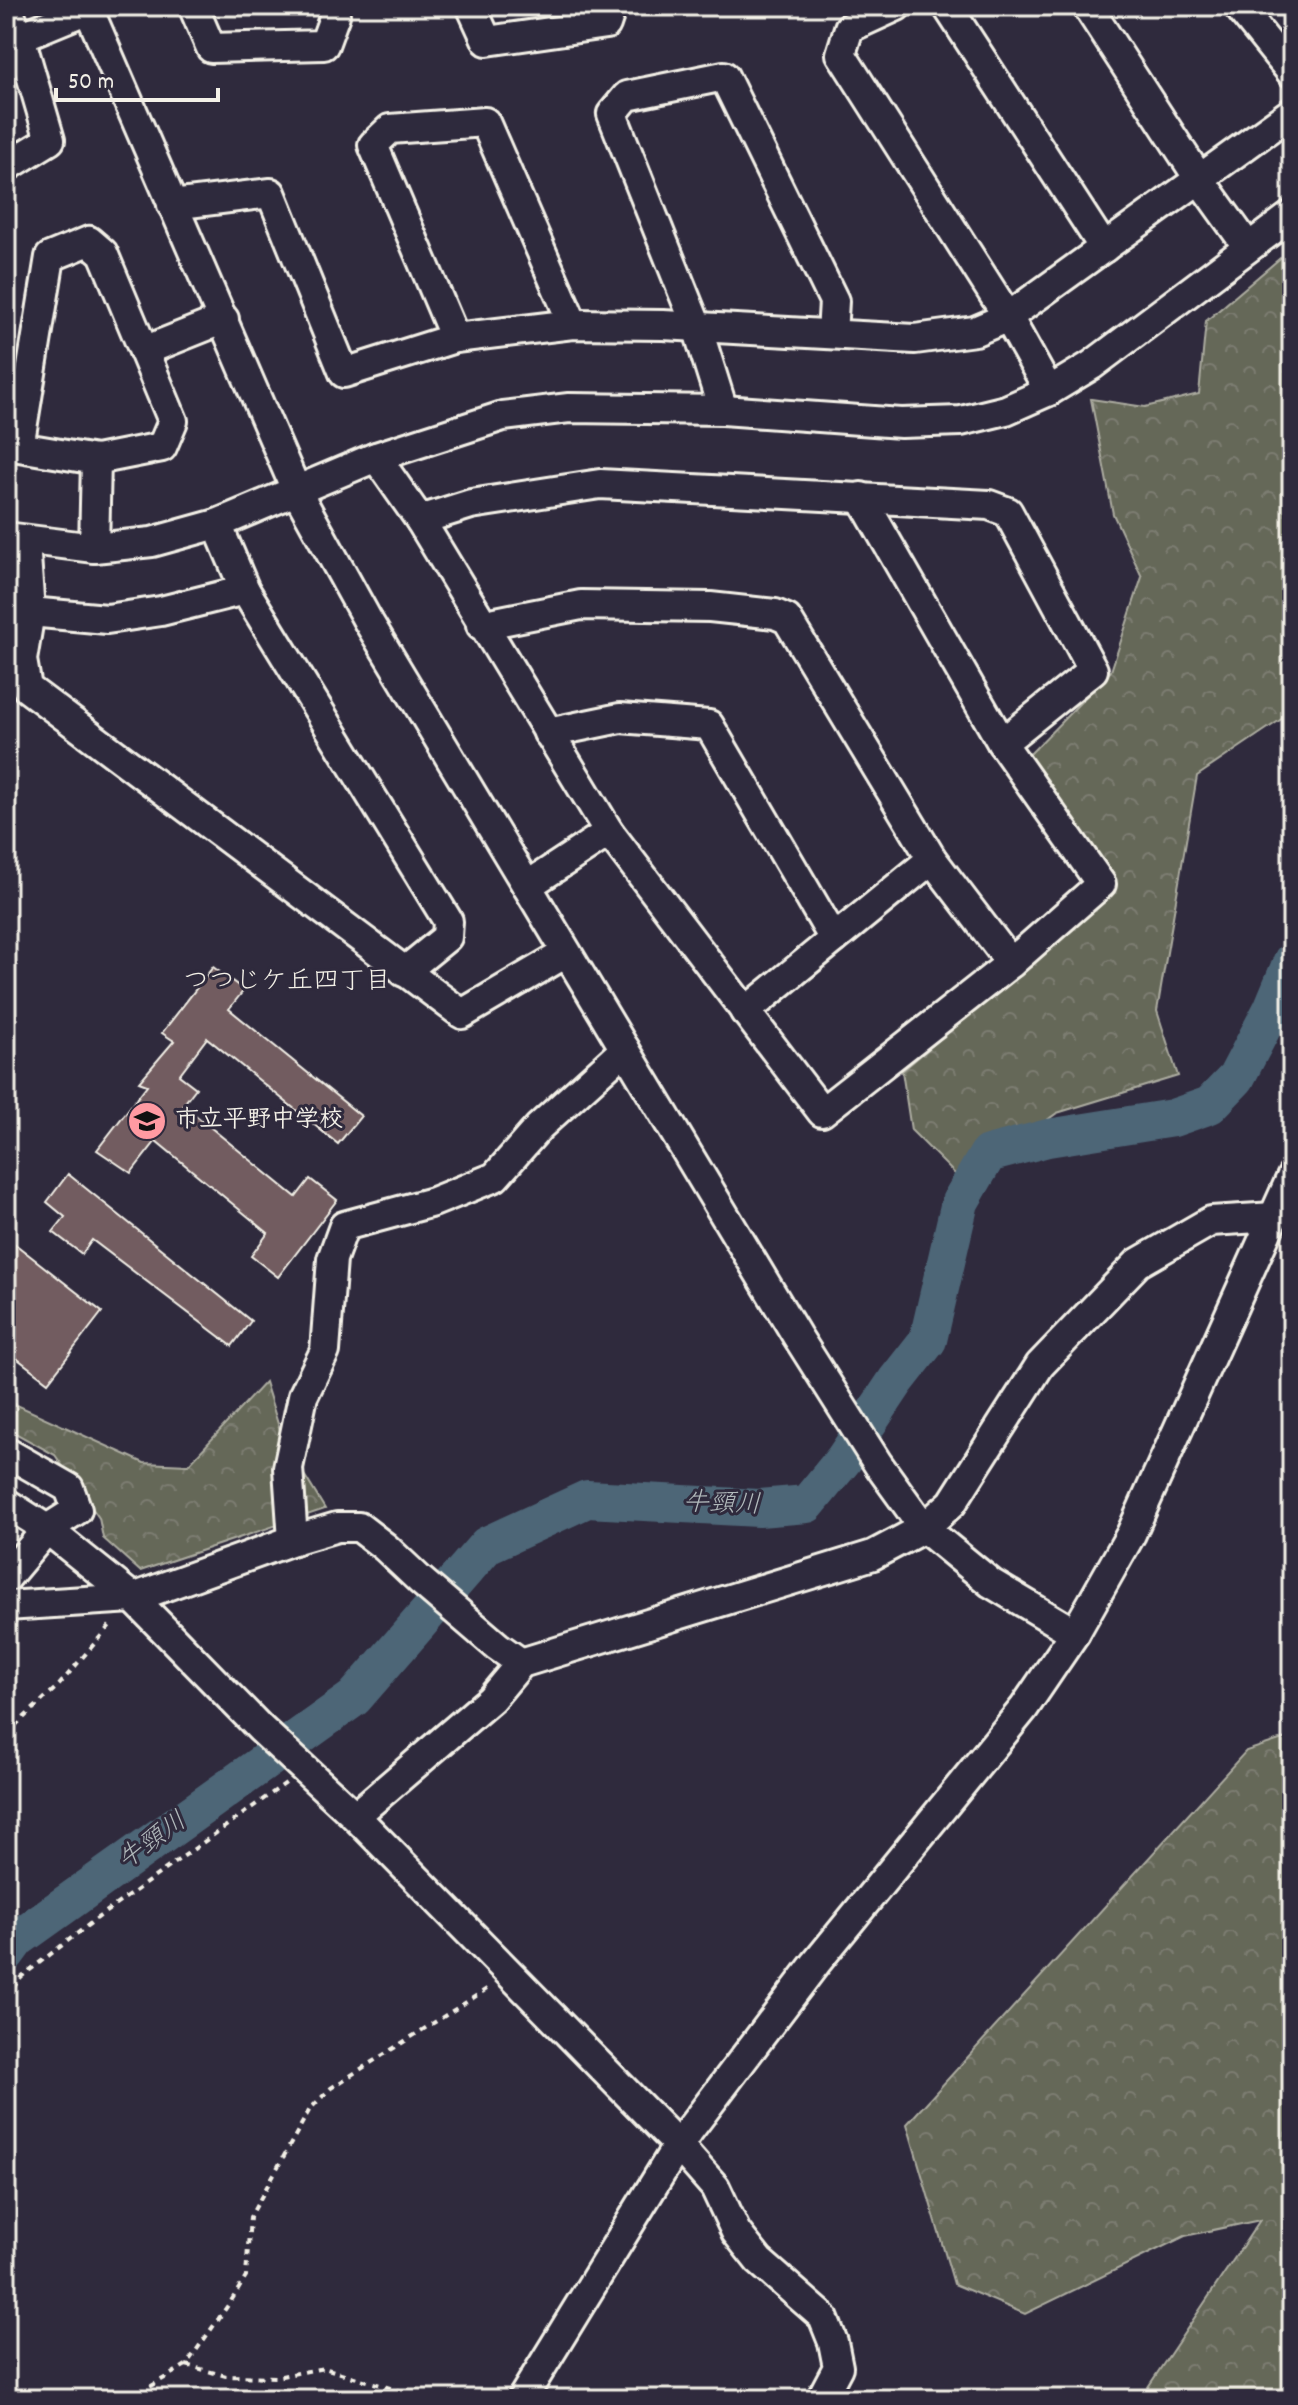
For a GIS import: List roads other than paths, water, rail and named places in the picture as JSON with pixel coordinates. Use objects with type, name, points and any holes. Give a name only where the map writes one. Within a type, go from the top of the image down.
[{"type":"street","points":[[6,6],[20,37],[50,140],[6,167]]},
{"type":"street","points":[[193,6],[211,48],[324,45],[335,15],[332,6]]},
{"type":"street","points":[[471,6],[487,41],[606,24],[612,6]]},
{"type":"street","points":[[897,6],[849,28],[841,54],[1008,317],[1049,391]]},
{"type":"street","points":[[947,6],[1104,248]]},
{"type":"street","points":[[1087,6],[1200,180],[1248,247]]},
{"type":"street","points":[[1238,6],[1292,73]]},
{"type":"street","points":[[20,37],[87,8],[297,492],[368,621],[833,1394],[924,1528],[991,1583],[1075,1633]]},
{"type":"street","points":[[723,410],[697,327],[612,114],[627,96],[724,76],[834,301],[832,334]]},
{"type":"street","points":[[172,205],[271,193],[344,373],[455,338],[573,324],[697,327],[915,339],[975,331],[1008,317],[1292,112]]},
{"type":"street","points":[[455,338],[373,145],[390,129],[485,122],[573,324]]},
{"type":"street","points":[[566,953],[462,1014],[404,972],[27,688],[22,660],[30,612],[16,540],[94,548],[152,542],[217,524],[376,457],[503,416],[569,408],[723,410],[901,423],[961,421],[1006,410],[1049,391],[1092,365],[1292,215]]},
{"type":"street","points":[[89,241],[103,253],[144,351],[173,421],[162,447],[96,460],[19,447],[50,257],[89,241]]},
{"type":"street","points":[[144,351],[224,319]]},
{"type":"street","points":[[376,457],[420,520],[609,832],[822,1112],[1011,963],[1101,884],[1002,743],[861,497]]},
{"type":"street","points":[[94,548],[96,460]]},
{"type":"street","points":[[420,520],[471,504],[600,484],[989,505],[1008,512],[1093,670],[1002,743]]},
{"type":"street","points":[[217,524],[245,590],[448,921],[447,937],[404,972]]},
{"type":"street","points":[[30,612],[107,619],[161,611],[245,590]]},
{"type":"street","points":[[481,625],[581,605],[710,607],[775,614],[787,619],[932,859],[1011,963]]},
{"type":"street","points":[[548,733],[620,718],[709,725],[834,939]]},
{"type":"street","points":[[527,886],[609,832]]},
{"type":"street","points":[[745,1012],[932,859]]},
{"type":"street","points":[[293,1540],[288,1468],[303,1396],[325,1351],[332,1259],[344,1226],[433,1202],[495,1177],[539,1127],[625,1049]]},
{"type":"street","points":[[522,2399],[678,2145],[816,1963],[1024,1708],[1075,1633],[1131,1534],[1292,1176]]},
{"type":"street","points":[[355,1816],[491,1699],[521,1663],[873,1555],[924,1528],[952,1503],[1040,1365],[1138,1263],[1211,1221],[1274,1217]]},
{"type":"street","points":[[6,1452],[69,1488],[77,1510],[47,1529],[6,1578]]},
{"type":"street","points":[[6,1503],[47,1529],[133,1598],[261,1729],[355,1816],[678,2145],[715,2187],[736,2232],[759,2261],[823,2317],[838,2367],[821,2399]]},
{"type":"street","points":[[6,1606],[133,1598],[293,1540],[337,1527],[359,1527],[497,1646],[521,1663]]},
{"type":"waterway","name":"牛頸川","points":[[6,1954],[17,1939],[354,1698],[487,1545],[587,1499],[759,1508],[807,1504],[844,1459],[896,1381],[928,1340],[960,1202],[988,1154],[1048,1138],[1173,1118],[1210,1105],[1236,1078],[1272,1009],[1292,961]]},
{"type":"place","name":"市立平野中学校","points":[[147,1121]]},
{"type":"district","name":"つつじケ丘四丁目","points":[[287,982]]}]
